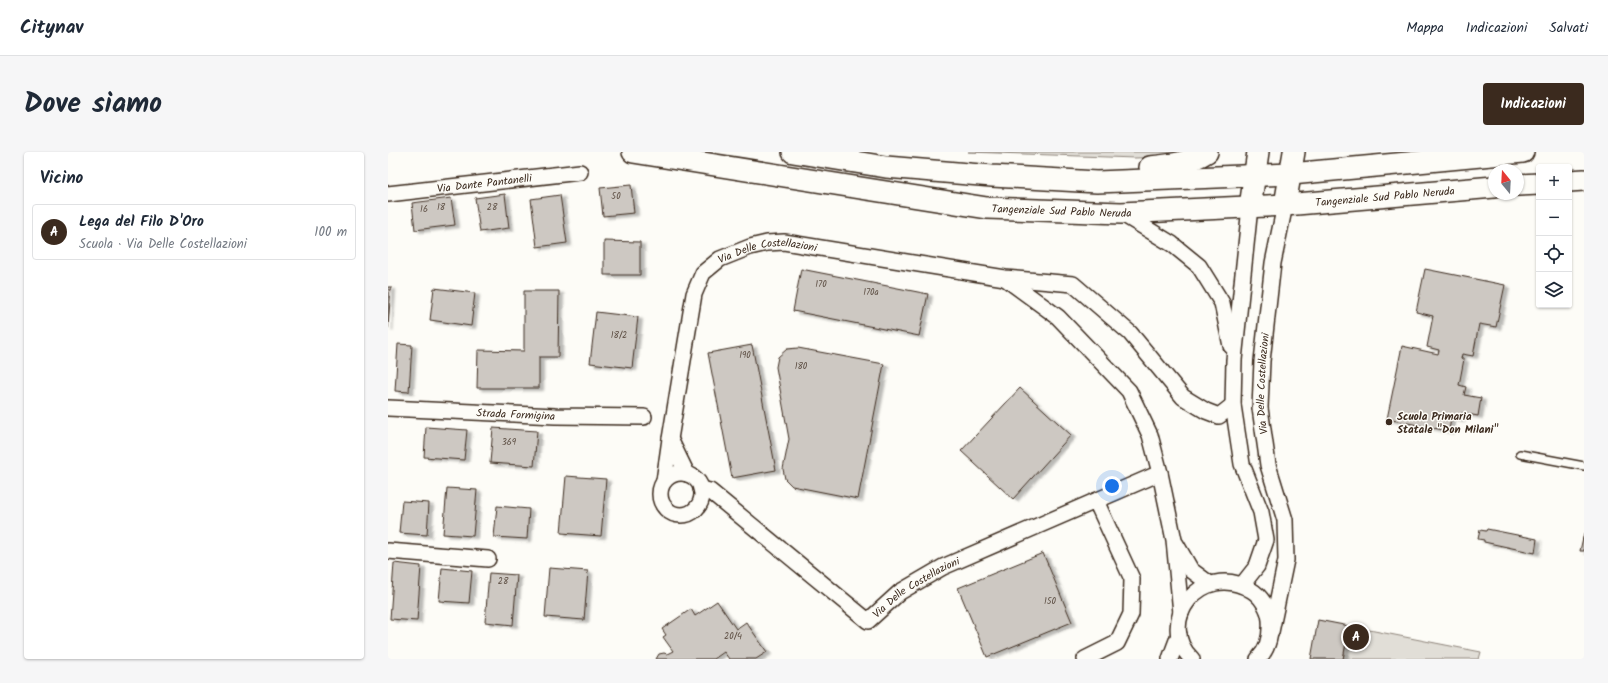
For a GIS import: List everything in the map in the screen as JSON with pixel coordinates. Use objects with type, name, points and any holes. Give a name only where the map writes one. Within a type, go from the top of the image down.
[{"type":"main road","name":"Tangenziale Sud Pablo Neruda","points":[[633,152],[987,208],[1121,213],[1285,205],[1488,188]]},
{"type":"main road","points":[[793,152],[886,167],[992,176],[1097,182],[1290,174],[1523,152]]},
{"type":"main road","points":[[1097,182],[1142,168],[1176,165],[1201,156],[1207,152]]},
{"type":"main road","points":[[1250,207],[1258,152]]},
{"type":"main road","points":[[1285,205],[1294,152]]},
{"type":"main road","points":[[1452,152],[1479,156]]},
{"type":"main road","points":[[1572,182],[1584,180]]},
{"type":"main road","points":[[1524,185],[1536,184]]},
{"type":"street","name":"Via Dante Pantanelli","points":[[388,194],[580,172]]},
{"type":"street","name":"Via Delle Costellazioni","points":[[1258,659],[1267,646],[1271,632],[1286,560],[1285,520],[1268,465],[1260,408],[1262,361],[1274,263],[1285,205]]},
{"type":"street","points":[[1242,585],[1257,566],[1266,540],[1261,512],[1242,464],[1233,405],[1234,360],[1250,207]]},
{"type":"street","points":[[1121,213],[1172,244],[1199,266],[1222,303],[1234,360]]},
{"type":"street","name":"Via Delle Costellazioni","points":[[670,439],[687,474],[696,479],[701,489],[701,498],[698,505],[692,511],[684,514],[676,514],[668,511],[660,497],[660,488],[664,481],[670,439],[694,294],[703,274],[720,259],[732,253],[767,243],[784,242],[1005,278],[1073,284],[1130,333],[1183,397],[1206,411],[1219,416],[1233,405]]},
{"type":"street","name":"Via Delle Costellazioni","points":[[1005,278],[1058,317],[1129,391],[1150,435],[1160,473],[1174,540],[1181,613]]},
{"type":"street","name":"Strada Formigina","points":[[388,408],[555,416],[644,417]]},
{"type":"street","name":"Via Delle Costellazioni","points":[[701,489],[710,491],[868,621],[900,592],[943,567],[1160,473]]},
{"type":"street","points":[[664,481],[674,474],[687,474]]},
{"type":"street","points":[[1085,659],[1117,643],[1131,614],[1132,579],[1096,500]]},
{"type":"street","name":"Via Delle Costellazioni","points":[[1174,540],[1191,570],[1210,584]]},
{"type":"street","points":[[388,551],[488,560]]},
{"type":"street","points":[[1192,659],[1183,647],[1179,634],[1181,613],[1188,600],[1197,590],[1210,584],[1232,582],[1242,585],[1255,592],[1264,604],[1270,617],[1271,632]]},
{"type":"street","points":[[1170,659],[1179,634]]},
{"type":"lane","points":[[1520,454],[1584,466]]},
{"type":"shaded area","points":[[968,152],[1188,152],[1166,157],[1135,158]]},
{"type":"shaded area","points":[[1349,626],[1481,652],[1479,659],[1343,659]]},
{"type":"building","points":[[631,185],[634,213],[603,216],[600,188]]},
{"type":"building","points":[[505,194],[509,228],[480,232],[475,198]]},
{"type":"building","points":[[560,195],[567,243],[537,247],[531,199]]},
{"type":"building","points":[[451,198],[455,225],[415,230],[412,203]]},
{"type":"building","points":[[604,241],[640,242],[640,275],[604,275]]},
{"type":"building","points":[[801,269],[928,294],[919,336],[793,311]]},
{"type":"building","points":[[1425,269],[1505,285],[1496,327],[1479,324],[1473,356],[1462,354],[1461,359],[1464,359],[1459,385],[1466,387],[1464,395],[1481,398],[1478,416],[1461,413],[1460,420],[1451,418],[1449,431],[1387,419],[1402,346],[1438,354],[1439,350],[1427,347],[1433,316],[1416,312]]},
{"type":"building","points":[[388,287],[391,287],[388,328]]},
{"type":"building","points":[[434,288],[475,293],[471,326],[430,320]]},
{"type":"building","points":[[524,291],[559,291],[558,357],[539,357],[539,388],[477,388],[478,350],[524,351]]},
{"type":"building","points":[[596,312],[638,317],[632,368],[590,363]]},
{"type":"building","points":[[398,344],[412,345],[409,392],[395,391]]},
{"type":"building","points":[[752,345],[776,470],[732,478],[708,353]]},
{"type":"building","points":[[798,348],[884,364],[858,499],[792,486],[785,479],[783,469],[789,439],[776,367],[778,357],[787,349]]},
{"type":"building","points":[[1020,388],[1071,435],[1013,499],[961,451]]},
{"type":"building","points":[[426,427],[467,430],[464,460],[424,457]]},
{"type":"building","points":[[493,428],[537,431],[534,466],[490,463]]},
{"type":"building","points":[[566,476],[606,479],[601,536],[561,533]]},
{"type":"building","points":[[447,488],[477,490],[473,536],[443,534]]},
{"type":"building","points":[[402,501],[429,503],[427,535],[399,533]]},
{"type":"building","points":[[497,506],[529,509],[527,539],[494,537]]},
{"type":"building","points":[[1487,529],[1537,539],[1535,553],[1484,542],[1484,540],[1478,539],[1480,530],[1486,531]]},
{"type":"building","points":[[1584,533],[1584,551],[1580,551]]},
{"type":"building","points":[[1043,553],[1072,622],[987,657],[958,588]]},
{"type":"building","points":[[394,563],[421,566],[417,621],[390,619]]},
{"type":"building","points":[[442,568],[472,571],[469,603],[439,601]]},
{"type":"building","points":[[549,568],[588,571],[584,620],[545,617]]},
{"type":"building","points":[[489,573],[517,575],[513,625],[485,622]]},
{"type":"building","points":[[717,601],[736,629],[746,622],[767,652],[756,659],[729,659],[724,652],[714,659],[656,659],[659,654],[667,654],[673,651],[663,637],[666,635],[662,629],[691,609],[695,616]]},
{"type":"building","points":[[1318,620],[1349,626],[1343,659],[1311,659]]},
{"type":"place","name":"Scuola Primaria Statale \"Don Milani\"","points":[[1389,422]]},
{"type":"place","name":"Lega del Filo D'Oro","points":[[1356,637]]}]
